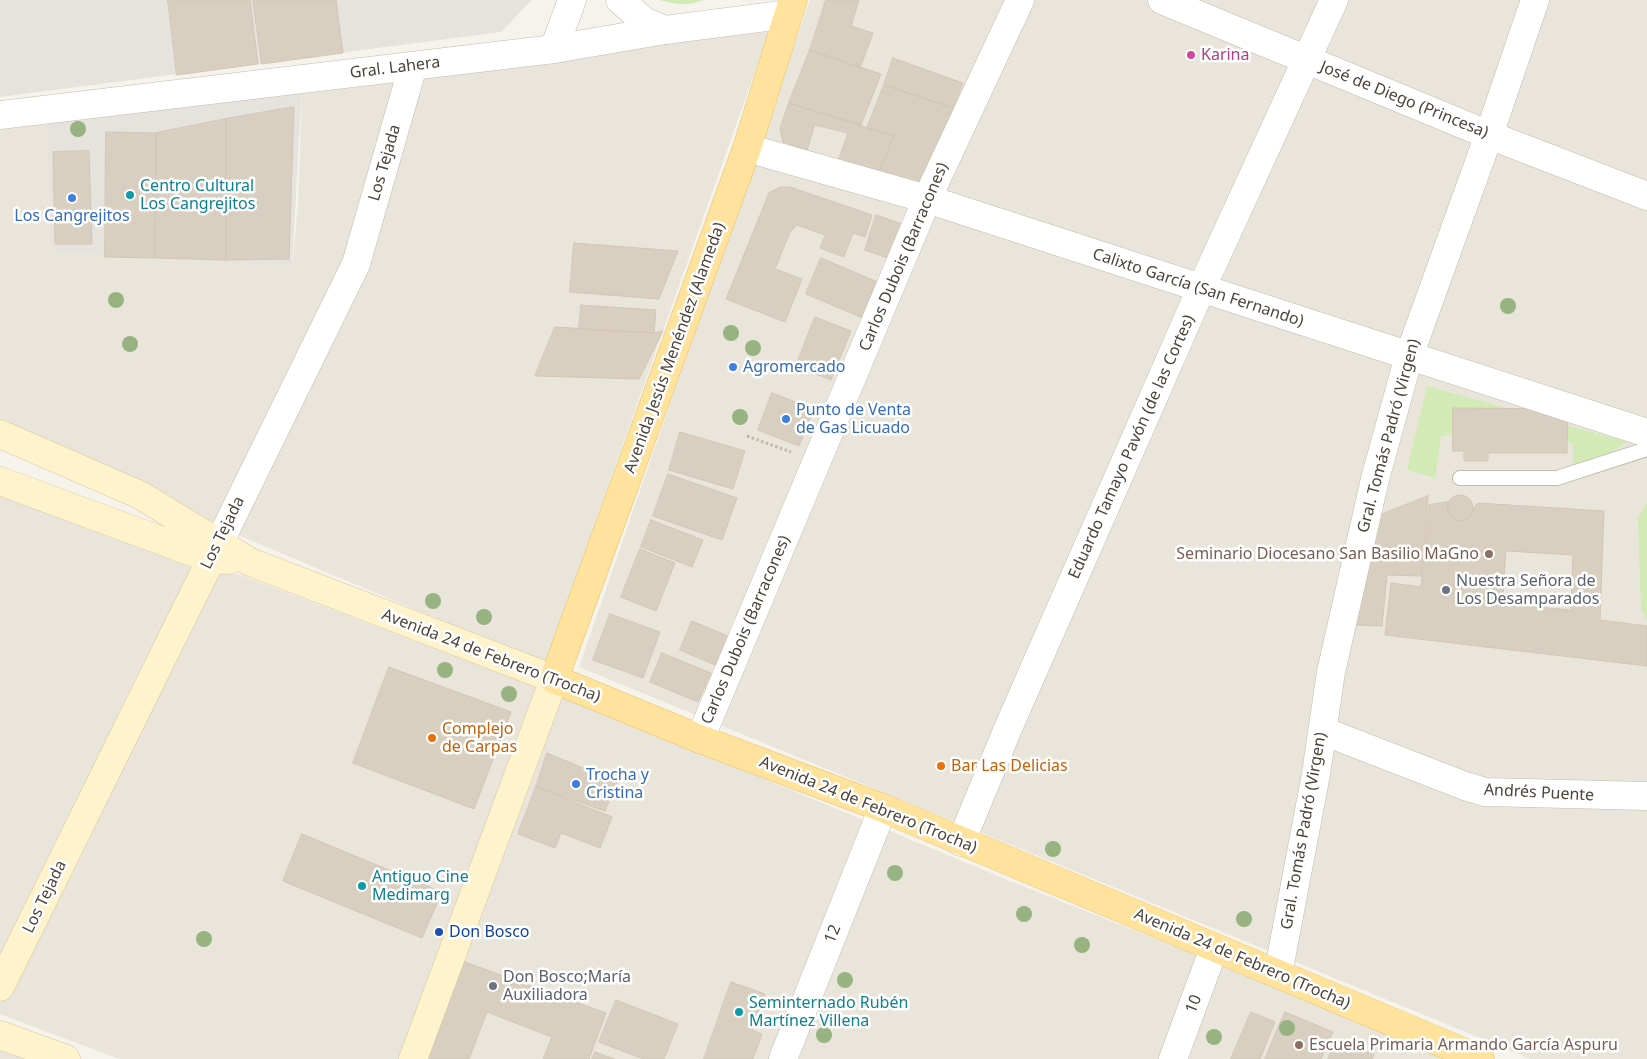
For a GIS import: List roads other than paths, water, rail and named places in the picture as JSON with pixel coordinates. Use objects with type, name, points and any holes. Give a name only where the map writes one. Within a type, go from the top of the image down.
[{"type":"main road","name":"Avenida Jesús Menéndez (Alameda)","points":[[554,679],[747,148],[790,5]]},
{"type":"main road","points":[[0,434],[140,495],[215,551]]},
{"type":"main road","points":[[0,481],[215,551]]},
{"type":"main road","name":"Avenida 24 de Febrero (Trocha)","points":[[215,551],[250,562],[554,679],[700,739],[883,808],[1480,1059]]},
{"type":"main road","name":"Los Tejada","points":[[0,987],[215,551]]},
{"type":"main road","points":[[413,1059],[554,679]]},
{"type":"main road","points":[[0,1035],[66,1059]]},
{"type":"street","points":[[554,48],[572,0]]},
{"type":"street","points":[[620,0],[644,21],[665,30]]},
{"type":"street","name":"Carlos Dubois (Barracones)","points":[[700,739],[927,199],[1020,0]]},
{"type":"street","name":"José de Diego (Princesa)","points":[[1162,0],[1489,135],[1647,196]]},
{"type":"street","name":"Eduardo Tamayo Pavón (de las Cortes)","points":[[961,842],[1009,726],[1201,289],[1334,0]]},
{"type":"street","name":"Gral. Tomás Padró (Virgen)","points":[[1278,974],[1323,731],[1330,672],[1375,478],[1409,356],[1489,135],[1535,0]]},
{"type":"street","name":"Gral. Lahera","points":[[0,115],[554,48],[665,30],[790,5]]},
{"type":"street","name":"Los Tejada","points":[[215,551],[356,264],[413,66]]},
{"type":"street","name":"Calixto García (San Fernando)","points":[[747,148],[927,199],[1647,433]]},
{"type":"street","name":"Andrés Puente","points":[[1323,731],[1485,792],[1647,796]]},
{"type":"street","name":"12","points":[[783,1059],[883,808]]},
{"type":"street","name":"10","points":[[1173,1059],[1214,948]]},
{"type":"lane","points":[[1460,478],[1557,478],[1647,449]]},
{"type":"place","name":"Karina","points":[[1191,55]]},
{"type":"place","name":"Centro Cultural Los Cangrejitos","points":[[130,195]]},
{"type":"place","name":"Los Cangrejitos","points":[[72,198]]},
{"type":"place","name":"Agromercado","points":[[733,367]]},
{"type":"place","name":"Punto de Venta de Gas Licuado","points":[[786,419]]},
{"type":"place","name":"Seminario Diocesano San Basilio MaGno","points":[[1489,554]]},
{"type":"place","name":"Nuestra Señora de Los Desamparados","points":[[1446,590]]},
{"type":"place","name":"Complejo de Carpas","points":[[432,738]]},
{"type":"place","name":"Bar Las Delicias","points":[[941,766]]},
{"type":"place","name":"Trocha y Cristina","points":[[576,784]]},
{"type":"place","name":"Antiguo Cine Medimarg","points":[[362,886]]},
{"type":"place","name":"Don Bosco","points":[[439,932]]},
{"type":"place","name":"Don Bosco;María Auxiliadora","points":[[493,986]]},
{"type":"place","name":"Seminternado Rubén Martínez Villena","points":[[739,1012]]},
{"type":"place","name":"Escuela Primaria Armando García Aspuru","points":[[1299,1045]]}]
